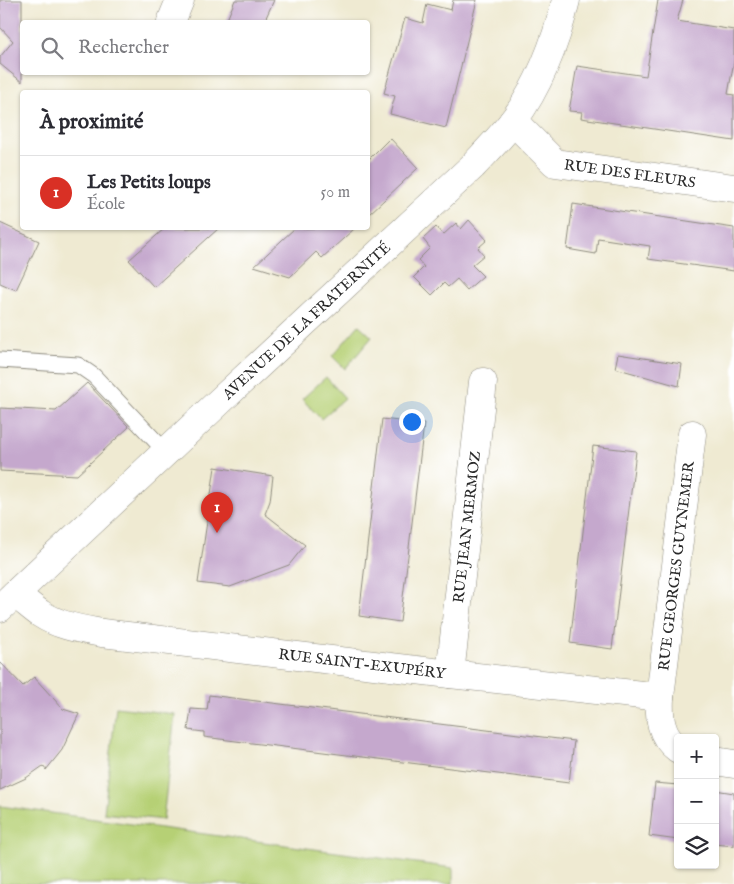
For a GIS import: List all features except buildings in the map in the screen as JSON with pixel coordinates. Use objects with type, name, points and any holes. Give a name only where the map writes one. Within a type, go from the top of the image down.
[{"type":"street","points":[[172,20],[180,0]]},
{"type":"street","name":"AVENUE DE LA FRATERNITÉ","points":[[8,601],[473,166],[497,141],[513,121],[532,91],[549,56],[561,22],[566,0]]},
{"type":"street","name":"RUE DES FLEURS","points":[[513,121],[556,163],[734,188]]},
{"type":"street","name":"RUE JEAN MERMOZ","points":[[450,674],[483,382]]},
{"type":"street","name":"RUE GEORGES GUYNEMER","points":[[660,697],[692,434]]},
{"type":"street","name":"RUE SAINT-EXUPÉRY","points":[[8,601],[42,614],[56,622],[82,630],[102,633],[660,697]]},
{"type":"street","points":[[660,697],[661,725],[666,738],[674,745]]},
{"type":"street","points":[[719,762],[734,764]]},
{"type":"lane","points":[[0,360],[78,365],[94,376],[166,452]]},
{"type":"green space","points":[[359,325],[372,337],[345,369],[332,356]]},
{"type":"green space","points":[[326,377],[345,398],[321,419],[302,399]]},
{"type":"green space","points":[[116,707],[175,714],[163,820],[104,813]]},
{"type":"green space","points":[[0,806],[453,868],[453,884],[0,884]]},
{"type":"place","name":"Les Petits loups","points":[[217,533]]}]
